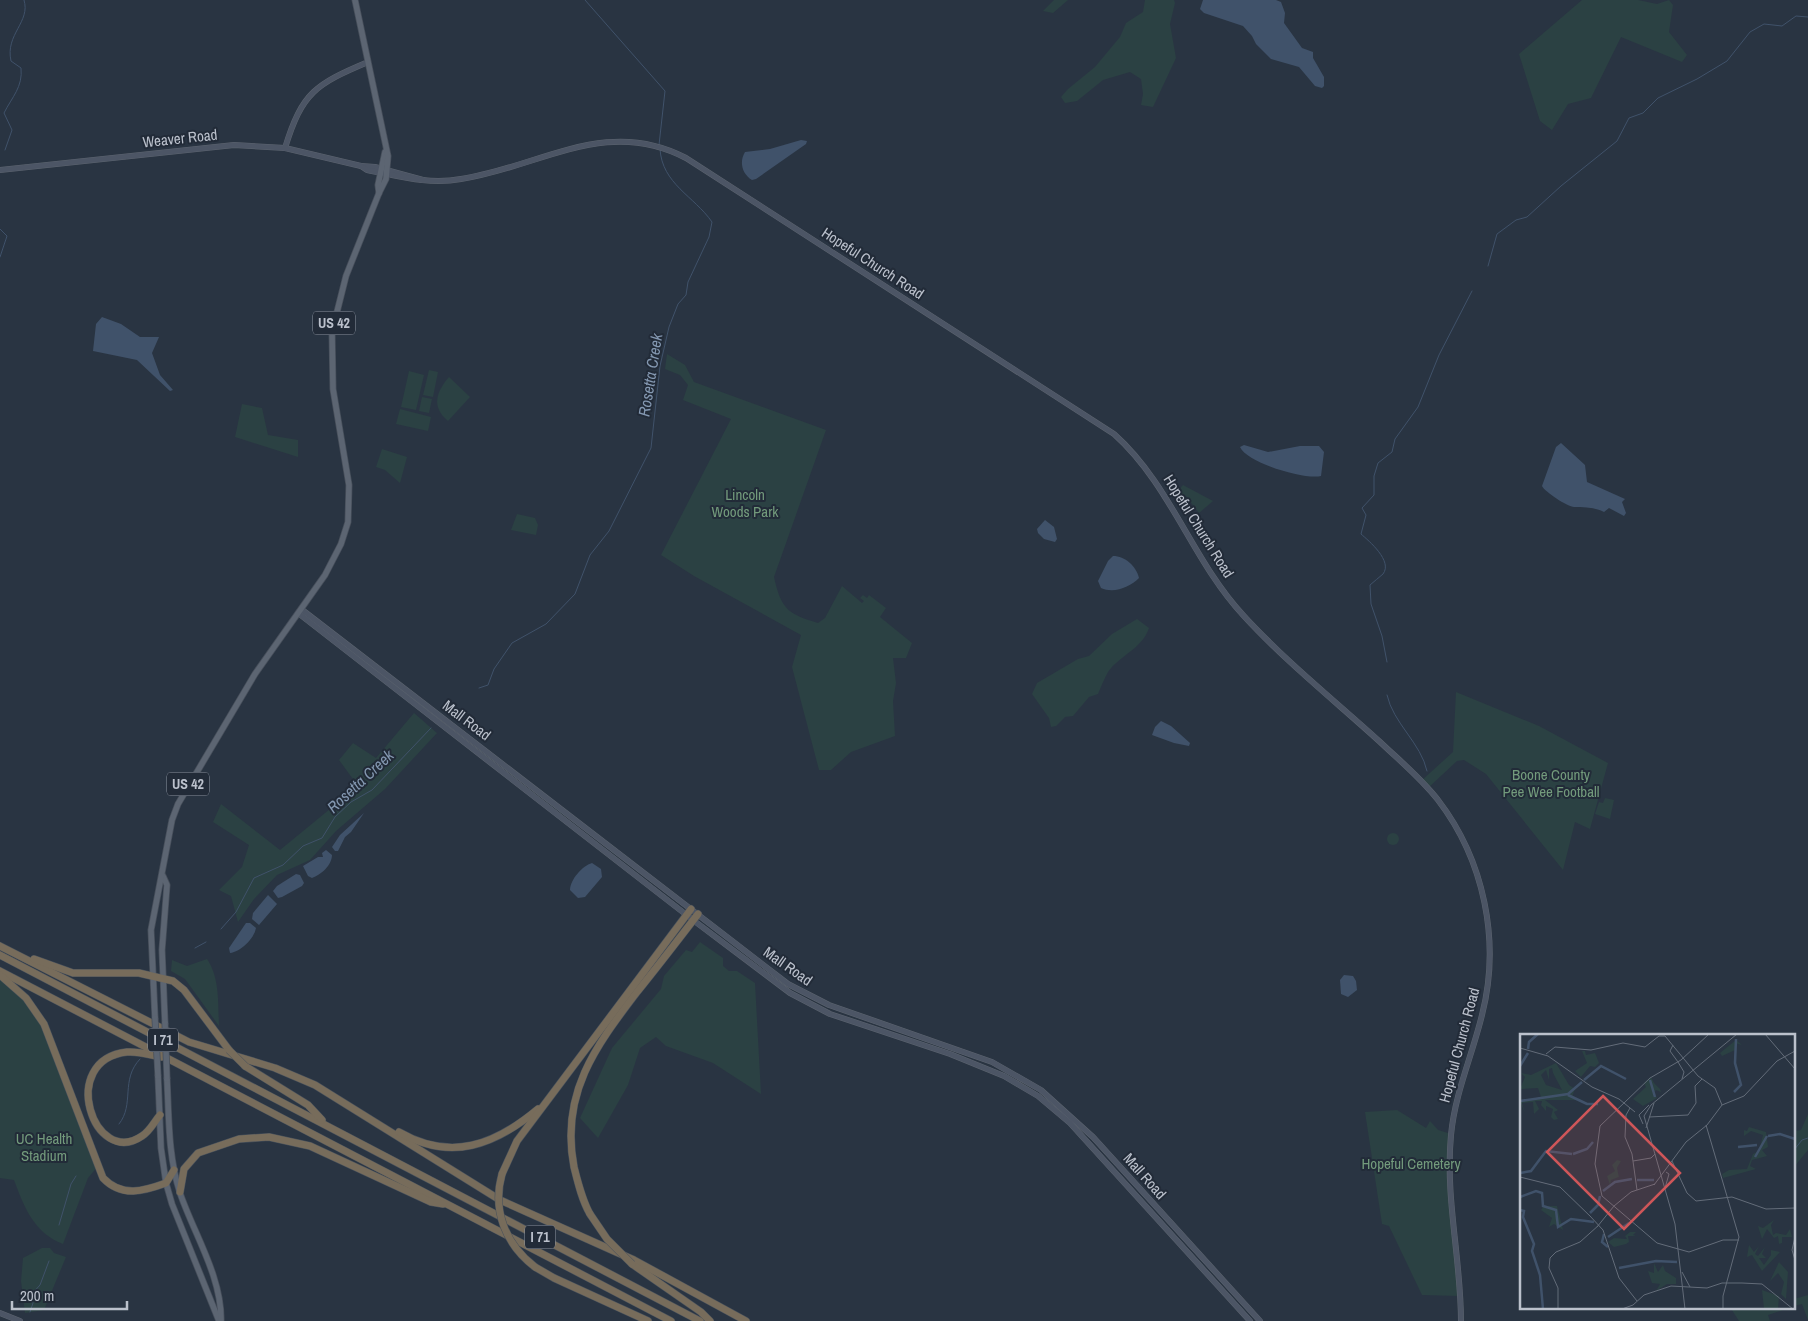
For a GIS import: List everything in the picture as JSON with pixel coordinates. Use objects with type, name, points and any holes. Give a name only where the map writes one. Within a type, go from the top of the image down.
[{"type":"highway","points":[[648,1321],[554,1278],[535,1267],[514,1247],[504,1228],[498,1206],[498,1192],[502,1174],[513,1147],[688,912]]},
{"type":"highway","points":[[695,917],[603,1036],[591,1056],[580,1080],[572,1115],[571,1141],[578,1184],[590,1214],[607,1239],[632,1264],[701,1312],[710,1321]]},
{"type":"highway","points":[[2,947],[73,974],[139,973],[163,977],[177,983],[229,1050],[245,1066],[308,1105],[326,1124]]},
{"type":"highway","points":[[2,947],[182,1039],[298,1077],[350,1106],[500,1200],[634,1260],[746,1321]]},
{"type":"highway","name":"I 71","points":[[0,956],[326,1124],[700,1321]]},
{"type":"highway","points":[[0,973],[26,998],[44,1024],[103,1178],[116,1188],[132,1192],[166,1183],[174,1170]]},
{"type":"highway","name":"I 71","points":[[0,973],[671,1321]]},
{"type":"highway","points":[[160,1115],[142,1136],[132,1141],[118,1140],[106,1135],[97,1126],[90,1113],[88,1092],[94,1073],[114,1056],[134,1052],[167,1058]]},
{"type":"highway","points":[[350,1106],[412,1139],[434,1145],[457,1148],[478,1145],[493,1140],[517,1126],[547,1101]]},
{"type":"highway","points":[[180,1192],[184,1169],[198,1153],[239,1140],[269,1137],[310,1146],[431,1202],[450,1206]]},
{"type":"main road","name":"US 42","points":[[220,1321],[172,1204],[166,1183],[160,1148],[151,930],[158,888],[163,876],[172,820],[184,792],[255,674],[330,566],[341,544],[348,522],[349,485],[333,389],[332,332],[346,276],[379,193],[378,185],[388,156],[385,152],[380,113],[355,0]]},
{"type":"main road","points":[[285,148],[296,115],[310,94],[339,75],[368,62]]},
{"type":"main road","name":"Hopeful Church Road","points":[[384,171],[423,180],[448,181],[471,178],[606,141],[647,143],[666,149],[686,158],[1114,434],[1139,459],[1153,477],[1240,612],[1414,773],[1446,811],[1468,850],[1478,878],[1487,917],[1490,951],[1484,1006],[1461,1082],[1451,1134],[1450,1192],[1461,1321]]},
{"type":"main road","name":"Weaver Road","points":[[0,170],[240,145],[285,148],[384,171]]},
{"type":"main road","name":"Mall Road","points":[[299,611],[688,912],[788,984],[817,1000],[992,1062],[1041,1090],[1093,1136],[1260,1321]]},
{"type":"main road","name":"US 42","points":[[163,876],[167,885],[162,950],[163,977],[167,1078],[174,1170],[180,1192],[214,1280],[220,1305],[220,1321]]},
{"type":"main road","name":"Mall Road","points":[[695,917],[784,988],[817,1008],[985,1067],[1038,1096],[1070,1123],[1250,1321]]},
{"type":"main road","points":[[0,1312],[20,1321]]},
{"type":"green space","points":[[1054,0],[1068,0],[1053,13],[1043,11]]},
{"type":"green space","points":[[1145,0],[1174,0],[1175,3],[1170,24],[1176,58],[1153,107],[1141,105],[1143,94],[1141,79],[1130,72],[1103,80],[1077,101],[1065,103],[1061,97],[1095,67],[1120,37],[1126,23],[1143,12]]},
{"type":"green space","points":[[1582,0],[1638,0],[1657,4],[1669,0],[1673,5],[1669,32],[1687,55],[1682,62],[1621,37],[1591,98],[1568,104],[1552,130],[1540,121],[1519,54]]},
{"type":"green space","name":"Lincoln Woods Park","points":[[667,354],[685,365],[694,382],[826,430],[774,577],[780,596],[787,609],[799,617],[818,623],[825,618],[842,586],[862,603],[864,601],[860,598],[863,595],[867,598],[869,595],[886,608],[880,617],[912,643],[906,658],[893,658],[896,683],[893,701],[895,736],[851,752],[831,770],[819,770],[792,667],[801,635],[694,576],[661,555],[731,419],[683,400],[688,385],[680,375],[665,369]]},
{"type":"green space","points":[[429,370],[438,372],[433,397],[423,395]]},
{"type":"green space","points":[[409,371],[424,375],[416,410],[401,407]]},
{"type":"green space","points":[[449,377],[470,397],[448,421],[439,410],[437,399],[441,388]]},
{"type":"green space","points":[[422,397],[432,399],[429,413],[419,411]]},
{"type":"green space","points":[[242,404],[262,408],[268,435],[298,440],[298,457],[235,437]]},
{"type":"green space","points":[[400,409],[431,417],[428,431],[396,424]]},
{"type":"green space","points":[[382,449],[407,457],[400,483],[385,470],[376,467]]},
{"type":"green space","points":[[1183,485],[1213,501],[1199,513],[1186,496],[1181,499],[1176,493]]},
{"type":"green space","points":[[517,514],[535,518],[538,525],[536,535],[511,530]]},
{"type":"green space","points":[[1137,619],[1149,628],[1146,635],[1136,647],[1118,661],[1108,672],[1098,694],[1089,697],[1073,716],[1065,717],[1056,726],[1051,727],[1049,718],[1032,694],[1037,683],[1078,659],[1089,656],[1112,634]]},
{"type":"green space","name":"Boone County Pee Wee Football","points":[[1456,692],[1539,726],[1608,763],[1590,829],[1575,822],[1563,870],[1486,774],[1464,760],[1457,761],[1428,788],[1421,781],[1453,752]]},
{"type":"green space","points":[[414,713],[437,733],[385,789],[336,831],[310,860],[277,875],[254,899],[238,922],[231,896],[219,890],[242,867],[249,845],[213,822],[221,804],[280,850],[358,786],[339,760],[353,743],[376,758]]},
{"type":"green space","points":[[1605,798],[1614,800],[1610,819],[1595,814],[1599,802],[1603,803]]},
{"type":"green space","points":[[1391,833],[1395,833],[1399,839],[1395,845],[1391,845],[1387,841],[1387,837]]},
{"type":"green space","points":[[700,942],[723,958],[723,966],[729,971],[737,971],[755,983],[761,1094],[713,1063],[666,1046],[656,1037],[640,1048],[628,1085],[598,1138],[580,1118],[612,1048],[661,989],[664,976],[686,950],[692,952]]},
{"type":"green space","points":[[207,959],[216,983],[219,1026],[185,979],[171,971],[172,960],[187,966]]},
{"type":"green space","name":"UC Health Stadium","points":[[0,975],[37,1012],[98,1166],[88,1178],[63,1244],[53,1239],[37,1226],[26,1209],[14,1180],[0,1178]]},
{"type":"green space","name":"Hopeful Cemetery","points":[[1397,1110],[1426,1128],[1430,1121],[1438,1130],[1451,1134],[1449,1157],[1459,1296],[1422,1295],[1389,1226],[1382,1224],[1365,1112]]},
{"type":"green space","points":[[1808,1114],[1808,1150],[1796,1165],[1796,1131],[1801,1130]]},
{"type":"green space","points":[[42,1248],[50,1248],[54,1253],[66,1257],[44,1310],[25,1313],[21,1281],[23,1258]]},
{"type":"green space","points":[[1808,1295],[1808,1320],[1802,1304],[1796,1306],[1796,1298]]},
{"type":"green space","points":[[1731,1308],[1789,1308],[1768,1315],[1770,1321],[1739,1321]]},
{"type":"water","points":[[1203,0],[1276,0],[1281,2],[1285,13],[1284,23],[1302,48],[1313,52],[1313,58],[1324,77],[1324,86],[1322,88],[1315,86],[1299,67],[1271,59],[1256,44],[1243,26],[1204,13],[1200,9]]},
{"type":"water","points":[[801,140],[807,141],[806,144],[756,179],[752,180],[742,167],[745,152],[770,149]]},
{"type":"water","points":[[102,317],[121,324],[140,337],[159,337],[152,353],[160,375],[173,390],[170,391],[137,360],[93,351],[96,324]]},
{"type":"water","points":[[1561,443],[1585,465],[1587,482],[1625,499],[1622,502],[1626,513],[1624,516],[1609,508],[1604,512],[1593,508],[1567,505],[1544,489],[1542,486],[1556,447]]},
{"type":"water","points":[[1244,445],[1268,452],[1300,446],[1319,446],[1324,452],[1321,476],[1313,477],[1290,473],[1264,464],[1245,453],[1240,447]]},
{"type":"water","points":[[1045,520],[1054,527],[1057,539],[1055,542],[1044,539],[1038,533],[1037,529]]},
{"type":"water","points":[[1113,556],[1122,558],[1129,563],[1139,578],[1122,589],[1106,590],[1101,588],[1098,581],[1108,561]]},
{"type":"water","points":[[1161,721],[1171,726],[1190,743],[1189,746],[1152,735],[1155,727]]},
{"type":"water","points":[[364,813],[351,832],[345,837],[338,851],[335,851],[332,847],[340,835]]},
{"type":"water","points":[[326,850],[332,855],[328,866],[315,877],[308,876],[303,866],[318,857],[323,857],[322,853]]},
{"type":"water","points":[[592,863],[601,869],[602,877],[585,897],[578,898],[570,890],[572,882],[581,870]]},
{"type":"water","points":[[296,874],[300,875],[304,883],[302,886],[278,898],[273,891],[277,886]]},
{"type":"water","points":[[268,895],[277,904],[259,925],[252,919],[253,913]]},
{"type":"water","points":[[246,923],[250,923],[256,928],[255,932],[242,948],[230,953],[229,948]]},
{"type":"water","points":[[1344,975],[1353,976],[1356,981],[1357,990],[1348,997],[1341,994],[1340,980]]},
{"type":"waterway","points":[[5,150],[12,130],[4,113],[19,86],[21,75],[21,68],[11,61],[11,43],[24,15],[24,0]]},
{"type":"waterway","name":"Rosetta Creek","points":[[585,0],[665,91],[659,145]]},
{"type":"waterway","points":[[1488,266],[1497,234],[1516,220],[1527,217],[1561,186],[1617,141],[1629,118],[1643,113],[1658,98],[1697,79],[1727,61],[1750,32],[1764,24],[1782,26],[1796,16],[1808,17]]},
{"type":"waterway","name":"Rosetta Creek","points":[[479,688],[488,685],[494,669],[512,643],[546,624],[575,594],[590,555],[609,531],[651,448],[660,366],[669,327],[678,304],[686,295],[688,282],[709,237],[712,222],[666,172],[660,149]]},
{"type":"waterway","points":[[0,229],[7,236],[0,257]]},
{"type":"waterway","points":[[1387,662],[1382,636],[1371,604],[1370,585],[1383,574],[1385,563],[1379,552],[1361,534],[1366,515],[1362,508],[1374,495],[1374,476],[1378,463],[1392,452],[1395,439],[1418,407],[1439,355],[1472,291]]},
{"type":"waterway","points":[[1387,695],[1395,715],[1419,751],[1427,771]]},
{"type":"waterway","name":"Rosetta Creek","points":[[221,929],[236,912],[254,878],[283,865],[303,846],[322,838],[335,817],[351,802],[372,790],[431,728]]},
{"type":"waterway","name":"Rosetta Creek","points":[[195,948],[206,942]]},
{"type":"waterway","name":"Rosetta Creek","points":[[119,1124],[126,1108],[131,1075],[140,1059]]},
{"type":"waterway","points":[[1796,1148],[1802,1140],[1808,1138]]},
{"type":"waterway","name":"Rosetta Creek","points":[[59,1225],[71,1184],[76,1176]]},
{"type":"waterway","name":"Rosetta Creek","points":[[30,1312],[33,1303],[30,1296],[40,1285],[49,1261]]}]
